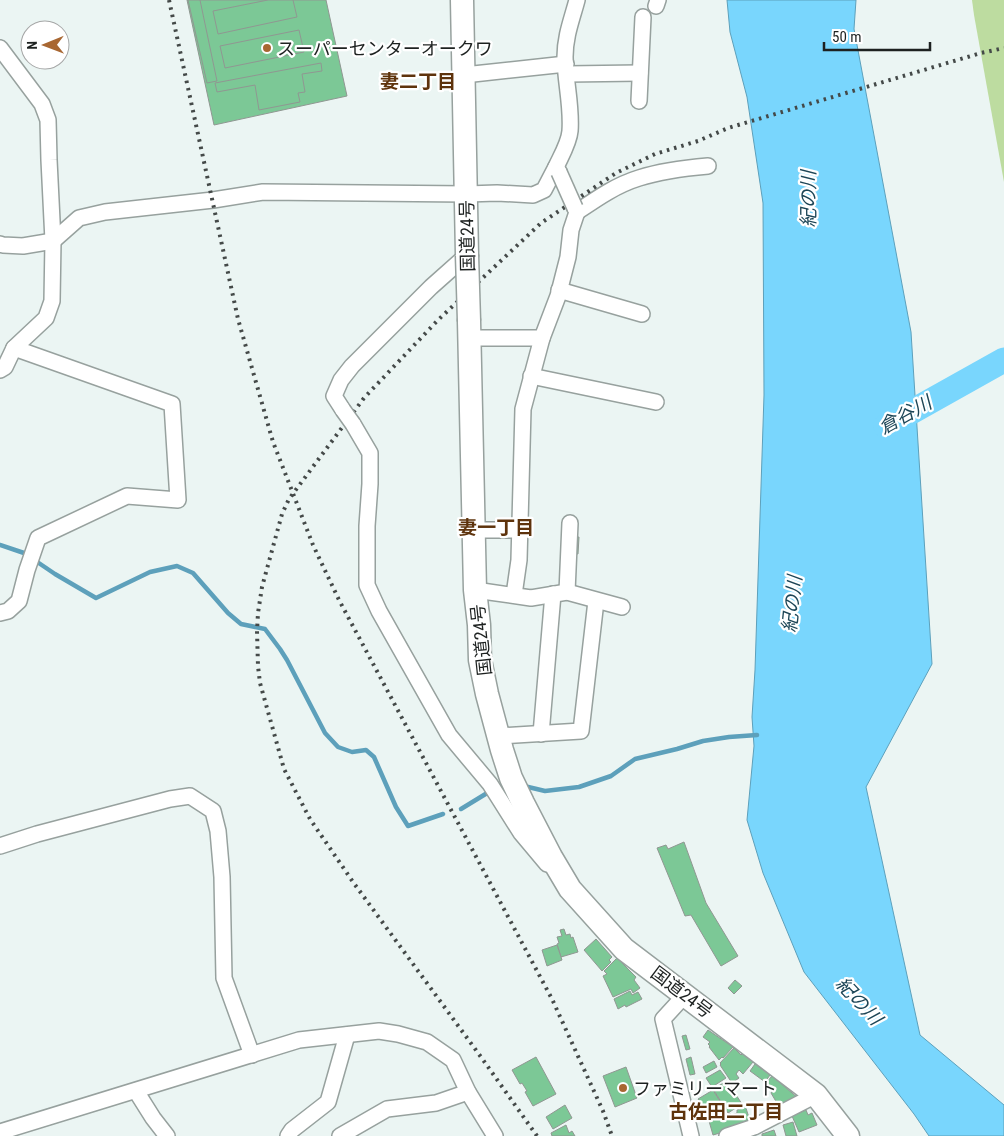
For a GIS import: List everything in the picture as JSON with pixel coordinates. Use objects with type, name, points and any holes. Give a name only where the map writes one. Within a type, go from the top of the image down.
[{"type":"highway","name":"国道24号","points":[[462,0],[475,590],[480,660],[498,736],[512,778],[551,858],[570,889],[624,949],[816,1095],[848,1136]]},
{"type":"street","points":[[0,244],[23,246],[53,241],[79,218],[105,212],[213,200],[263,192],[533,195],[544,190],[557,170],[570,132],[565,57],[567,32],[577,0]]},
{"type":"street","points":[[639,101],[642,17]]},
{"type":"street","points":[[0,48],[42,104],[48,120],[53,241],[52,301],[46,318],[14,348],[5,367],[0,370]]},
{"type":"street","points":[[464,75],[566,69],[640,72]]},
{"type":"street","points":[[576,210],[619,186],[639,178],[678,169],[708,166]]},
{"type":"street","points":[[514,594],[519,560],[523,409],[542,338],[559,290],[568,257],[571,230],[576,210],[557,170]]},
{"type":"street","points":[[468,255],[431,287],[352,366],[341,380],[334,396],[370,453],[367,585],[379,611],[449,735],[490,784],[521,833],[548,864],[564,878]]},
{"type":"street","points":[[559,290],[642,314]]},
{"type":"street","points":[[470,329],[542,338]]},
{"type":"street","points":[[0,613],[8,611],[19,601],[38,538],[127,496],[178,500],[172,404],[14,348]]},
{"type":"street","points":[[531,376],[656,402]]},
{"type":"street","points":[[541,734],[570,523]]},
{"type":"street","points":[[475,530],[520,530]]},
{"type":"street","points":[[475,590],[514,594],[531,598],[560,593],[622,607]]},
{"type":"street","points":[[498,736],[581,731],[596,600]]},
{"type":"street","points":[[0,846],[37,834],[170,799],[190,796],[213,811],[218,831],[222,877],[224,978],[252,1055]]},
{"type":"street","points":[[685,995],[663,1019],[691,1136]]},
{"type":"street","points":[[0,1132],[299,1040],[379,1031],[427,1042],[453,1060],[468,1092],[495,1136]]},
{"type":"street","points":[[288,1136],[292,1130],[328,1102],[347,1035]]},
{"type":"street","points":[[136,1091],[167,1136]]},
{"type":"street","points":[[340,1136],[387,1109],[436,1103],[468,1092]]},
{"type":"street","points":[[727,1136],[754,1127],[816,1095]]},
{"type":"street","points":[[151,1136],[153,1118]]},
{"type":"green space","points":[[972,0],[1004,0],[1004,182],[974,15]]},
{"type":"water","name":"紀の川","points":[[727,0],[856,0],[854,29],[911,332],[932,664],[866,787],[920,1035],[1004,1105],[1004,1136],[929,1136],[804,972],[763,873],[747,820],[754,746],[752,717],[764,395],[763,203],[747,97],[730,32]]},
{"type":"building","name":"スーパーセンターオークワ","points":[[187,0],[326,0],[347,96],[214,125]]},
{"type":"building","points":[[188,0],[200,0],[217,81],[207,83]]},
{"type":"building","points":[[268,0],[293,0],[297,17],[218,34],[213,11]]},
{"type":"building","points":[[299,30],[304,52],[225,68],[220,46]]},
{"type":"building","points":[[321,63],[322,71],[302,74],[305,92],[298,93],[300,102],[259,110],[255,85],[217,92],[215,83]]},
{"type":"building","points":[[571,537],[579,537],[578,554],[570,553]]},
{"type":"building","points":[[684,842],[706,903],[738,956],[721,966],[691,915],[685,916],[657,848],[666,845],[668,849]]},
{"type":"building","points":[[564,929],[566,935],[570,934],[571,938],[573,937],[578,952],[561,957],[557,937],[562,936],[560,930]]},
{"type":"building","points":[[596,939],[612,957],[609,960],[611,962],[602,971],[584,950]]},
{"type":"building","points":[[557,945],[562,960],[547,966],[542,950]]},
{"type":"building","points":[[617,958],[636,977],[634,980],[640,988],[633,993],[631,989],[613,997],[603,976],[607,974],[604,971]]},
{"type":"building","points":[[735,980],[742,986],[734,994],[728,988]]},
{"type":"building","points":[[630,991],[632,995],[638,992],[642,999],[618,1009],[614,999]]},
{"type":"building","points":[[708,1030],[733,1047],[719,1060],[709,1047],[708,1044],[710,1042],[703,1037]]},
{"type":"building","points":[[686,1035],[690,1049],[686,1050],[682,1036]]},
{"type":"building","points":[[734,1048],[753,1062],[743,1074],[739,1070],[736,1074],[739,1078],[732,1083],[720,1063]]},
{"type":"building","points":[[536,1057],[556,1094],[533,1106],[525,1092],[527,1091],[522,1083],[520,1084],[512,1070]]},
{"type":"building","points":[[691,1057],[695,1074],[690,1075],[686,1059]]},
{"type":"building","points":[[714,1061],[717,1067],[706,1073],[703,1067]]},
{"type":"building","points":[[755,1064],[770,1075],[765,1082],[750,1071]]},
{"type":"building","points":[[626,1067],[637,1098],[615,1107],[603,1076]]},
{"type":"building","points":[[720,1070],[726,1078],[712,1087],[706,1078]]},
{"type":"building","points":[[772,1076],[798,1098],[781,1110],[771,1093],[772,1091],[765,1084]]},
{"type":"building","points":[[727,1081],[742,1104],[728,1113],[713,1089]]},
{"type":"building","points":[[713,1090],[726,1111],[712,1119],[698,1099]]},
{"type":"building","points":[[565,1105],[572,1118],[553,1129],[546,1117]]},
{"type":"building","points":[[745,1105],[751,1124],[713,1135],[709,1121],[720,1118],[719,1116],[737,1113],[737,1110]]},
{"type":"building","points":[[806,1110],[808,1115],[812,1113],[817,1125],[799,1132],[792,1116]]},
{"type":"building","points":[[793,1122],[797,1136],[786,1136],[783,1125]]},
{"type":"building","points":[[566,1125],[569,1133],[572,1131],[575,1136],[552,1136],[551,1133]]},
{"type":"building","points":[[774,1130],[776,1136],[762,1136],[762,1134]]},
{"type":"waterway","name":"倉谷川","points":[[886,426],[1004,360]]},
{"type":"waterway","points":[[0,545],[24,553],[96,598],[150,572],[177,566],[193,573],[228,613],[241,624],[265,629],[287,660],[325,733],[338,747],[352,752],[366,750],[374,757],[396,807],[408,826],[443,814]]},
{"type":"waterway","points":[[524,786],[545,791],[579,787],[611,776],[635,759],[703,741],[757,735]]},
{"type":"waterway","points":[[461,809],[501,786]]},
{"type":"railway","points":[[169,0],[238,319],[273,442],[313,545],[339,600],[552,999],[603,1111],[612,1136]]},
{"type":"railway","points":[[537,1136],[353,882],[310,819],[284,769],[260,683],[257,631],[262,587],[282,514],[289,499],[364,398],[438,320],[541,223],[616,173],[655,154],[698,141],[728,128],[981,53],[1004,48]]},
{"type":"place","name":"スーパーセンターオークワ","points":[[267,48]]},
{"type":"place","name":"ファミリーマート","points":[[623,1088]]},
{"type":"district","name":"妻二丁目","points":[[418,81]]},
{"type":"district","name":"妻一丁目","points":[[496,527]]},
{"type":"district","name":"古佐田二丁目","points":[[726,1111]]}]
